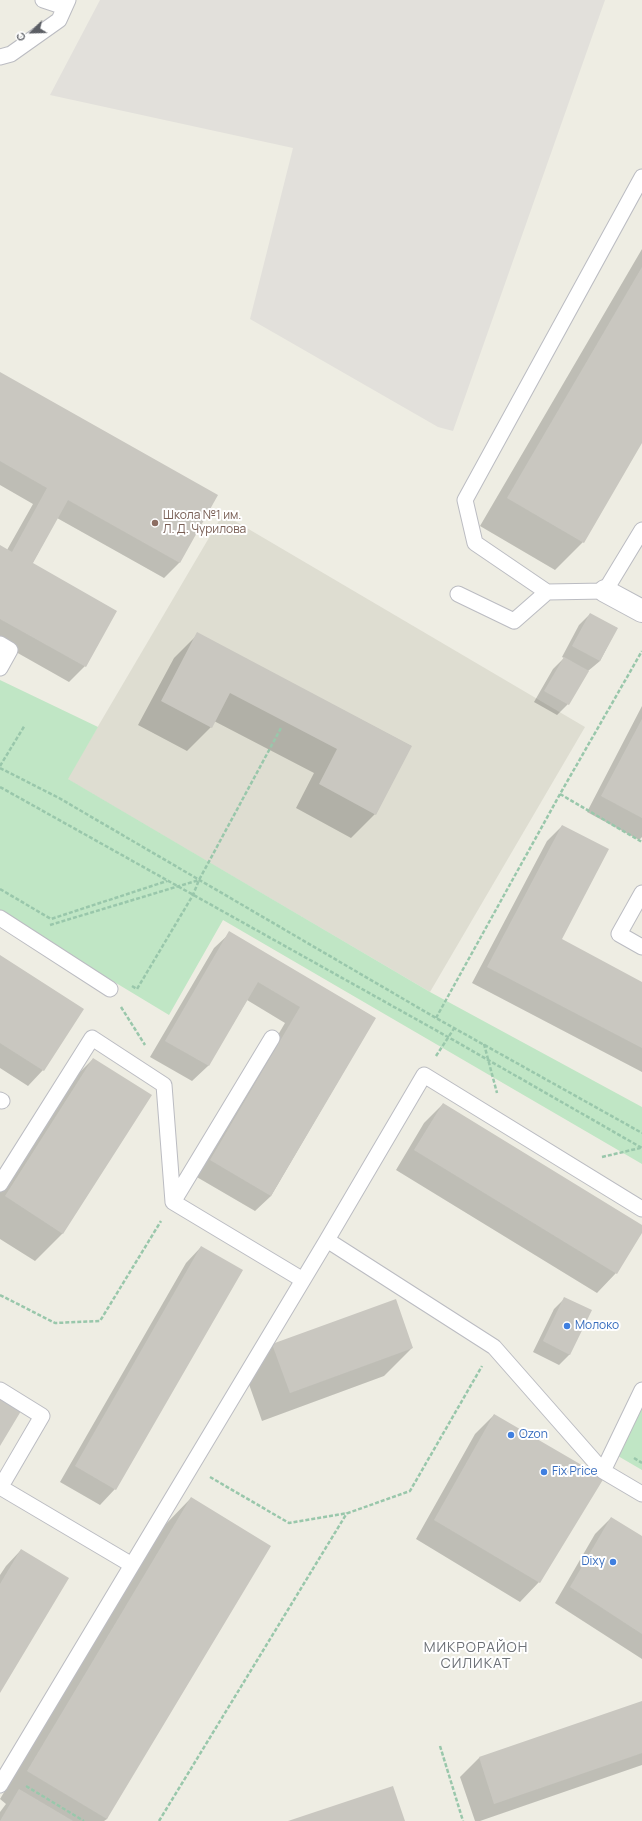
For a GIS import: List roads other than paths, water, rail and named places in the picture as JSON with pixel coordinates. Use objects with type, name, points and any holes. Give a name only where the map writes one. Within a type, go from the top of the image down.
[{"type":"street","points":[[605,591],[642,611]]},
{"type":"lane","points":[[0,57],[11,54],[59,20],[66,3],[43,0]]},
{"type":"lane","points":[[642,177],[465,500],[475,543],[547,592],[605,591],[642,530]]},
{"type":"lane","points":[[458,594],[514,621],[547,592]]},
{"type":"lane","points":[[0,644],[10,650],[0,668]]},
{"type":"lane","points":[[642,893],[619,934],[642,947]]},
{"type":"lane","points":[[0,918],[110,989]]},
{"type":"lane","points":[[0,1184],[92,1038],[164,1085],[173,1202]]},
{"type":"lane","points":[[173,1202],[272,1038]]},
{"type":"lane","points":[[3,1779],[327,1240],[424,1075],[642,1209]]},
{"type":"lane","points":[[173,1202],[303,1280]]},
{"type":"lane","points":[[327,1240],[494,1347],[603,1470],[642,1494]]},
{"type":"lane","points":[[0,1390],[42,1416],[0,1488],[132,1565]]},
{"type":"lane","points":[[603,1470],[642,1390]]},
{"type":"place","name":"Школа №1 им. Л. Д. Чурилова","points":[[155,523]]},
{"type":"place","name":"Молоко","points":[[567,1326]]},
{"type":"place","name":"Ozon","points":[[511,1435]]},
{"type":"place","name":"Fix Price","points":[[544,1472]]},
{"type":"place","name":"Dixy","points":[[613,1562]]},
{"type":"district","name":"МИКРОРАЙОН СИЛИКАТ","points":[[476,1656]]}]
